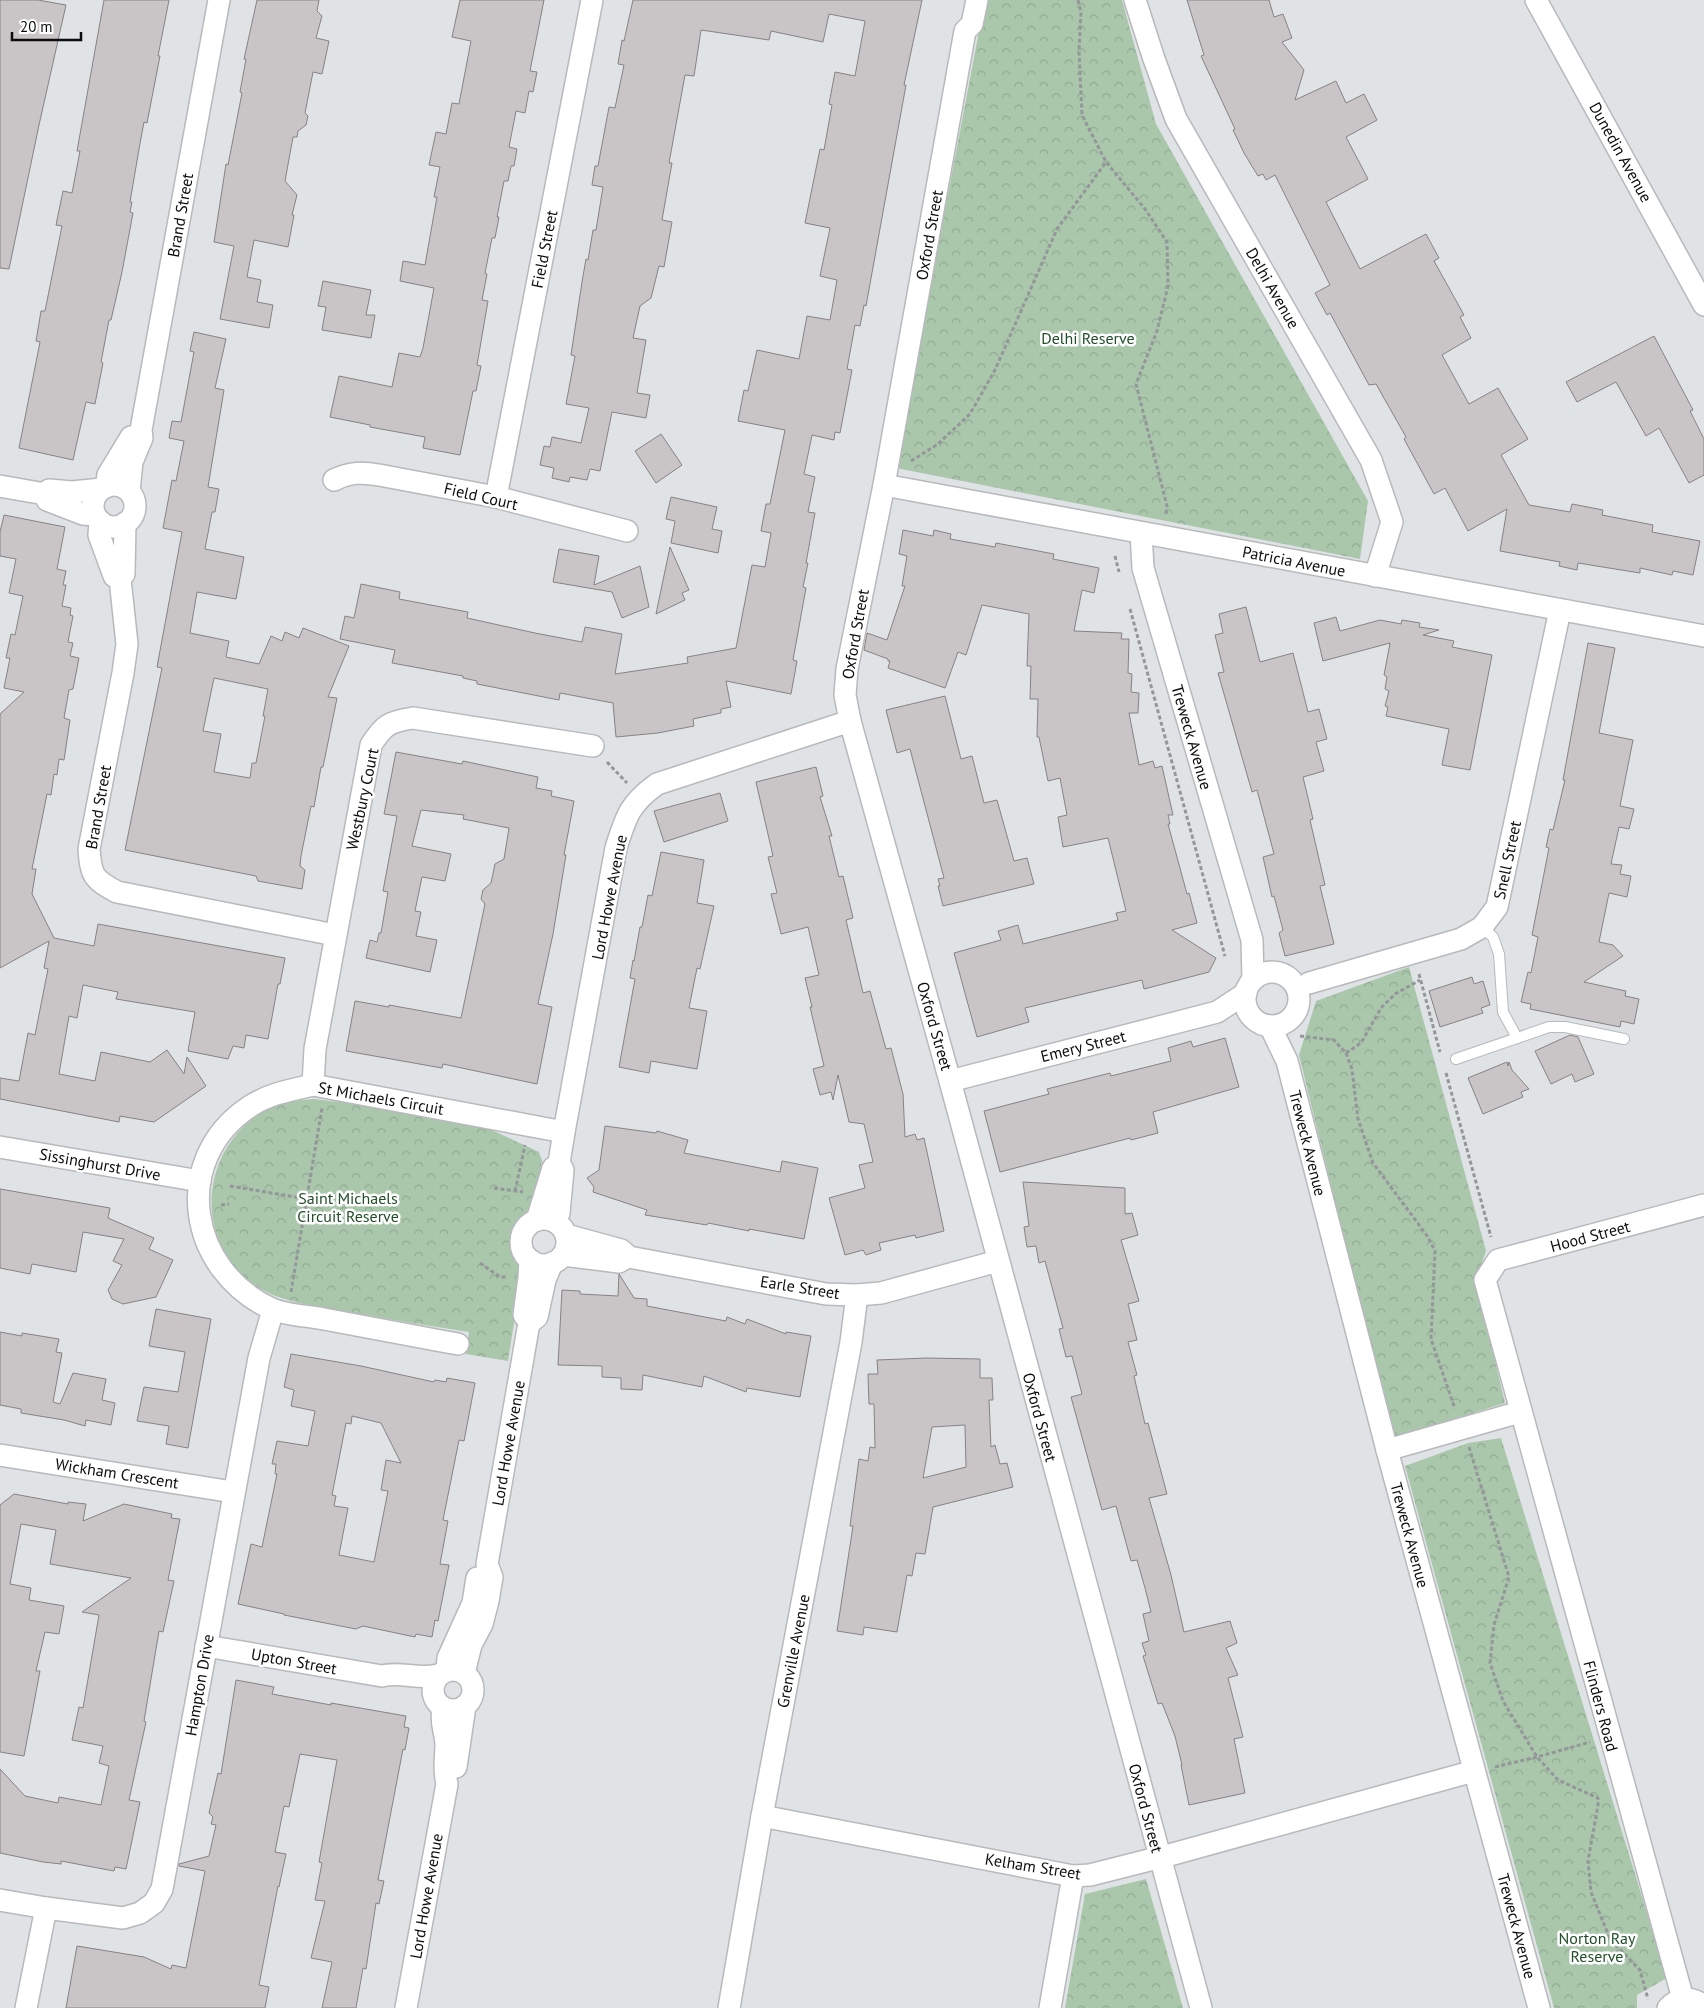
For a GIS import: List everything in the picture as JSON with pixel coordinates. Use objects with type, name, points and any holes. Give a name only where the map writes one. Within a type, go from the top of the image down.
[{"type":"street","name":"Brand Street","points":[[129,491],[132,462],[142,438],[141,430],[219,0]]},
{"type":"street","name":"Field Street","points":[[496,498],[592,0]]},
{"type":"street","name":"Oxford Street","points":[[961,0],[961,23],[965,31]]},
{"type":"street","name":"Oxford Street","points":[[977,0],[972,24],[965,31],[884,485],[847,669],[845,695],[850,721],[950,1081],[1201,2008]]},
{"type":"street","name":"Delhi Avenue","points":[[1135,0],[1176,119],[1371,460],[1392,522],[1375,576]]},
{"type":"street","name":"Dunedin Avenue","points":[[1536,0],[1704,305]]},
{"type":"street","points":[[98,518],[94,501],[104,488],[108,475],[133,434],[141,430]]},
{"type":"street","name":"Field Court","points":[[334,480],[348,473],[362,472],[496,498],[627,531]]},
{"type":"street","name":"Patricia Avenue","points":[[884,485],[1704,636]]},
{"type":"street","points":[[0,486],[44,494],[49,490],[72,492],[121,486],[129,491],[132,496],[133,514],[120,526],[110,526],[98,518],[47,500],[44,494]]},
{"type":"street","name":"Brand Street","points":[[98,518],[99,535],[114,576],[120,579]]},
{"type":"street","name":"Brand Street","points":[[125,523],[124,574],[120,579],[127,644],[89,849],[91,870],[103,884],[117,892],[335,935]]},
{"type":"street","name":"Treweck Avenue","points":[[1141,533],[1143,568],[1252,940],[1274,972]]},
{"type":"street","name":"Snell Street","points":[[1309,983],[1461,939],[1482,927],[1497,907],[1560,610]]},
{"type":"street","name":"Westbury Court","points":[[319,1087],[315,1049],[335,935],[371,745],[382,729],[393,721],[412,718],[594,746]]},
{"type":"street","name":"Lord Howe Avenue","points":[[529,1323],[537,1317],[559,1213],[563,1170],[559,1163],[564,1132],[616,848],[626,816],[640,796],[657,784],[850,721]]},
{"type":"street","name":"Treweck Avenue","points":[[1250,986],[1252,940]]},
{"type":"street","points":[[1274,972],[1282,974],[1291,980],[1297,988],[1299,998],[1297,1010],[1289,1029],[1280,1024],[1261,1021],[1246,1006],[1250,986],[1263,974],[1274,972]]},
{"type":"street","name":"Emery Street","points":[[950,1081],[1217,1012],[1250,986]]},
{"type":"street","name":"Emery Street","points":[[1217,1012],[1261,1021]]},
{"type":"street","name":"Treweck Avenue","points":[[1261,1021],[1287,1061]]},
{"type":"street","name":"Treweck Avenue","points":[[1289,1029],[1287,1061],[1387,1450],[1539,2008]]},
{"type":"street","name":"St Michaels Circuit","points":[[458,1344],[281,1311],[245,1293],[225,1274],[211,1254],[202,1231],[198,1207],[200,1181],[207,1156],[218,1137],[232,1120],[250,1106],[279,1092],[319,1087],[564,1132]]},
{"type":"street","name":"Sissinghurst Drive","points":[[0,1147],[200,1181]]},
{"type":"street","name":"Lord Howe Avenue","points":[[554,1239],[545,1195],[552,1168],[559,1163]]},
{"type":"street","name":"Hood Street","points":[[1485,1280],[1498,1260],[1704,1205]]},
{"type":"street","points":[[530,1269],[522,1248],[522,1238],[525,1229],[554,1239]]},
{"type":"street","name":"Earle Street","points":[[530,1269],[540,1264],[554,1239],[622,1250],[629,1257],[826,1294],[857,1295],[881,1293],[998,1261]]},
{"type":"street","name":"Lord Howe Avenue","points":[[450,1673],[448,1658],[473,1603],[478,1573],[487,1564],[529,1323],[524,1315],[530,1269]]},
{"type":"street","name":"Flinders Road","points":[[1485,1280],[1610,1737],[1676,2003]]},
{"type":"street","name":"Grenville Avenue","points":[[729,2008],[762,1816],[851,1342],[857,1295]]},
{"type":"street","name":"Hampton Drive","points":[[0,1900],[123,1918],[140,1913],[154,1903],[162,1889],[259,1358],[281,1311]]},
{"type":"street","points":[[1387,1450],[1520,1412]]},
{"type":"street","name":"Wickham Crescent","points":[[0,1455],[233,1492]]},
{"type":"street","name":"Upton Street","points":[[206,1646],[382,1676],[390,1674],[427,1678],[450,1673]]},
{"type":"street","points":[[450,1673],[469,1678],[473,1690],[472,1696],[465,1706],[454,1710],[438,1703],[433,1686],[450,1673]]},
{"type":"street","name":"Upton Street","points":[[382,1676],[389,1683],[410,1689],[438,1703]]},
{"type":"street","name":"Lord Howe Avenue","points":[[406,2008],[447,1784],[443,1771],[446,1743],[438,1703]]},
{"type":"street","name":"Lord Howe Avenue","points":[[447,1784],[454,1776],[465,1706]]},
{"type":"street","name":"Kelham Street","points":[[762,1816],[1073,1876],[1090,1875],[1160,1858],[1474,1771]]},
{"type":"street","points":[[1050,2008],[1073,1876]]},
{"type":"street","points":[[26,2008],[46,1908]]},
{"type":"street","points":[[1676,2003],[1695,2000],[1704,2006]]},
{"type":"lane","points":[[1482,927],[1493,937],[1499,954],[1503,1012],[1518,1038]]},
{"type":"lane","points":[[1456,1059],[1549,1027],[1565,1027],[1624,1039]]},
{"type":"path","points":[[1078,0],[1081,12],[1082,115],[1106,162],[1145,209],[1167,242],[1168,286],[1157,331],[1136,384],[1167,506],[1166,521]]},
{"type":"path","points":[[908,490],[911,460],[938,444],[970,414],[995,370],[1057,229],[1106,162]]},
{"type":"path","points":[[1115,556],[1120,575]]},
{"type":"path","points":[[1128,604],[1225,956]]},
{"type":"path","points":[[594,746],[640,796]]},
{"type":"path","points":[[1419,966],[1420,980],[1441,1056]]},
{"type":"path","points":[[1346,1053],[1360,1043],[1380,1008],[1395,994],[1420,980]]},
{"type":"path","points":[[1289,1029],[1302,1035],[1334,1040],[1346,1053],[1352,1069],[1358,1119],[1373,1163],[1428,1237],[1436,1251],[1431,1339],[1509,1577],[1494,1625],[1490,1663],[1502,1701],[1537,1757],[1558,1780],[1598,1798],[1588,1861],[1591,1892],[1610,1938],[1640,1970],[1648,1999],[1648,2008]]},
{"type":"path","points":[[1444,1066],[1491,1237]]},
{"type":"path","points":[[281,1311],[307,1199],[319,1087]]},
{"type":"path","points":[[515,1191],[530,1126]]},
{"type":"path","points":[[230,1186],[307,1199]]},
{"type":"path","points":[[494,1188],[545,1195]]},
{"type":"path","points":[[480,1263],[500,1276],[530,1269]]},
{"type":"path","points":[[1474,1771],[1537,1757],[1610,1737]]},
{"type":"green space","name":"Delhi Reserve","points":[[986,0],[1122,0],[1156,124],[1368,501],[1360,559],[896,468]]},
{"type":"green space","points":[[1409,967],[1486,1251],[1476,1281],[1505,1403],[1393,1438],[1299,1055],[1316,1001]]},
{"type":"green space","name":"Saint Michaels Circuit Reserve","points":[[314,1099],[357,1104],[481,1127],[539,1152],[542,1161],[536,1194],[524,1217],[515,1226],[512,1236],[519,1264],[520,1285],[508,1361],[466,1354],[469,1332],[292,1301],[261,1289],[238,1271],[222,1248],[214,1223],[212,1197],[217,1170],[228,1146],[245,1125],[274,1106],[291,1101]]},
{"type":"green space","name":"Norton Ray Reserve","points":[[1501,1438],[1667,1978],[1637,1995],[1637,2008],[1554,2008],[1405,1466],[1468,1443]]},
{"type":"green space","points":[[1146,1879],[1183,2008],[1065,2008],[1085,1894]]},
{"type":"building","points":[[0,0],[38,0],[66,5],[9,269],[0,268]]},
{"type":"building","points":[[104,0],[169,0],[158,56],[160,56],[147,123],[144,122],[130,202],[132,202],[130,212],[133,213],[122,272],[111,320],[109,320],[95,404],[86,402],[73,460],[19,448],[40,342],[36,341],[41,311],[45,311],[62,226],[56,225],[63,191],[72,193],[80,151],[77,151]]},
{"type":"building","points":[[257,0],[319,0],[317,11],[322,16],[316,38],[329,41],[322,74],[313,72],[305,113],[308,116],[306,125],[298,131],[297,137],[293,137],[285,181],[297,195],[292,215],[294,215],[288,247],[254,240],[247,277],[261,280],[257,302],[273,305],[269,328],[220,319],[234,246],[214,242],[226,164],[228,165],[242,93],[240,92],[246,59],[244,59]]},
{"type":"building","points":[[460,0],[544,0],[530,71],[537,72],[533,92],[529,91],[525,113],[516,111],[509,147],[517,149],[514,166],[511,166],[508,181],[504,181],[495,238],[492,238],[485,273],[487,274],[482,300],[488,301],[477,365],[481,366],[476,391],[473,391],[460,455],[423,448],[425,437],[370,427],[370,425],[330,417],[339,376],[392,387],[399,353],[420,357],[423,348],[434,288],[400,281],[403,261],[425,265],[437,197],[434,197],[440,167],[429,165],[436,132],[446,134],[452,103],[459,104],[471,41],[452,37]]},
{"type":"building","points":[[633,0],[922,0],[904,85],[906,85],[866,306],[864,305],[860,326],[855,325],[847,369],[852,370],[840,433],[835,432],[834,440],[812,435],[804,474],[815,477],[808,512],[815,513],[803,587],[806,588],[793,660],[797,661],[791,694],[726,681],[731,707],[721,709],[721,713],[693,719],[694,726],[658,733],[616,737],[613,703],[560,693],[559,700],[477,684],[477,681],[463,678],[463,676],[392,663],[395,650],[340,639],[345,616],[354,618],[361,584],[400,592],[399,599],[468,612],[467,618],[535,633],[582,642],[585,627],[622,634],[615,674],[688,663],[687,657],[736,648],[752,565],[765,567],[771,533],[761,531],[766,504],[770,504],[785,430],[738,421],[744,390],[748,391],[757,350],[799,359],[807,316],[830,320],[837,280],[820,276],[830,228],[805,223],[820,149],[824,150],[832,105],[829,104],[835,72],[855,76],[865,21],[829,14],[823,42],[771,31],[769,40],[701,30],[694,76],[685,75],[669,163],[672,163],[662,220],[672,222],[664,267],[659,266],[651,298],[640,306],[633,338],[646,340],[637,393],[650,395],[646,418],[612,412],[600,471],[590,469],[587,480],[570,477],[569,482],[552,478],[554,468],[540,465],[544,446],[550,447],[552,437],[581,443],[589,408],[566,404],[575,356],[571,355],[586,259],[588,260],[593,230],[596,230],[603,187],[592,185],[595,166],[598,166],[609,107],[615,108],[624,65],[618,64],[622,40],[624,41]]},
{"type":"building","points":[[1187,0],[1269,0],[1274,17],[1283,14],[1292,38],[1282,42],[1304,70],[1295,100],[1336,81],[1346,103],[1364,94],[1377,120],[1346,137],[1368,179],[1326,202],[1360,269],[1426,234],[1439,258],[1434,261],[1464,315],[1460,317],[1471,338],[1442,355],[1469,404],[1498,388],[1528,439],[1501,455],[1529,505],[1570,512],[1572,504],[1603,510],[1602,515],[1653,525],[1652,532],[1700,541],[1693,575],[1673,571],[1672,575],[1640,568],[1640,573],[1578,563],[1577,570],[1559,566],[1560,562],[1500,551],[1507,509],[1468,531],[1445,488],[1434,494],[1404,439],[1406,437],[1376,384],[1369,385],[1330,313],[1327,315],[1315,293],[1330,285],[1275,175],[1266,180],[1263,174],[1258,176],[1244,153],[1201,56],[1204,55]]},
{"type":"building","points":[[323,281],[371,290],[366,315],[375,315],[371,338],[322,330],[326,307],[318,306]]},
{"type":"building","points":[[194,332],[226,339],[215,388],[224,390],[208,487],[219,489],[215,512],[212,512],[205,549],[244,557],[236,599],[197,592],[190,633],[229,641],[226,657],[259,664],[271,636],[282,641],[285,632],[299,638],[303,628],[349,646],[328,697],[337,698],[314,807],[311,806],[301,856],[300,866],[305,870],[302,889],[258,881],[256,876],[125,850],[162,668],[157,667],[182,532],[163,528],[172,480],[176,481],[184,441],[169,438],[172,421],[181,422],[194,352],[190,351]],"holes":[[[214,678],[268,689],[256,763],[252,763],[250,778],[214,772],[221,734],[203,731]]]},
{"type":"building","points":[[1654,336],[1693,410],[1690,411],[1704,439],[1704,475],[1689,483],[1659,428],[1646,436],[1616,382],[1577,402],[1566,382]]},
{"type":"building","points":[[661,434],[682,465],[656,483],[635,451]]},
{"type":"building","points":[[671,497],[717,507],[712,529],[722,531],[718,553],[671,543],[675,521],[666,519]]},
{"type":"building","points":[[4,515],[65,527],[57,569],[66,571],[63,585],[66,585],[62,606],[71,608],[70,615],[73,616],[68,642],[73,643],[70,656],[79,658],[73,689],[69,690],[64,718],[70,720],[64,760],[59,759],[57,775],[54,774],[51,795],[47,794],[32,869],[36,869],[32,894],[54,938],[94,946],[98,924],[285,958],[280,984],[278,984],[268,1039],[246,1035],[244,1048],[233,1046],[228,1059],[188,1051],[195,1012],[116,999],[118,992],[83,985],[77,1018],[69,1016],[59,1074],[95,1081],[101,1052],[150,1062],[167,1050],[184,1074],[187,1057],[206,1086],[154,1122],[120,1116],[119,1122],[0,1099],[0,1078],[19,1081],[28,1033],[35,1035],[48,969],[44,968],[49,941],[0,968],[0,714],[24,692],[4,688],[10,658],[6,658],[11,634],[15,635],[23,596],[9,593],[16,559],[0,556],[0,532]]},
{"type":"building","points":[[903,530],[933,536],[934,530],[951,534],[950,539],[995,547],[996,543],[1054,554],[1053,559],[1099,568],[1094,593],[1082,590],[1074,631],[1122,633],[1121,639],[1129,639],[1128,673],[1132,674],[1131,692],[1139,693],[1138,713],[1129,713],[1139,765],[1153,761],[1155,768],[1162,766],[1173,815],[1168,815],[1170,824],[1168,824],[1197,923],[1172,930],[1216,958],[1209,972],[1144,989],[1142,980],[1025,1008],[1029,1022],[977,1037],[954,953],[1001,940],[998,931],[1018,925],[1023,944],[1118,920],[1116,913],[1126,911],[1108,838],[1063,847],[1058,817],[1067,815],[1060,778],[1048,781],[1039,737],[1037,737],[1038,699],[1030,699],[1031,666],[1027,666],[1029,614],[982,605],[966,655],[958,652],[945,688],[888,668],[890,661],[888,659],[864,650],[867,633],[887,640],[905,586],[902,586],[907,556],[899,554]]},
{"type":"building","points":[[670,547],[689,590],[682,593],[685,600],[656,614]]},
{"type":"building","points":[[559,549],[599,556],[594,585],[640,566],[649,607],[622,618],[612,592],[553,582]]},
{"type":"building","points":[[1246,607],[1260,662],[1293,653],[1308,712],[1319,709],[1327,739],[1316,742],[1324,771],[1303,777],[1313,819],[1310,820],[1325,885],[1320,886],[1334,944],[1285,956],[1279,933],[1283,930],[1274,896],[1272,897],[1263,857],[1274,854],[1257,790],[1252,792],[1218,673],[1224,672],[1215,635],[1223,633],[1219,614]]},
{"type":"building","points":[[1336,617],[1340,631],[1380,620],[1401,624],[1402,620],[1420,623],[1419,627],[1439,630],[1423,635],[1454,641],[1452,647],[1492,655],[1470,770],[1442,765],[1449,729],[1386,716],[1388,707],[1385,706],[1389,691],[1385,689],[1387,677],[1384,675],[1390,643],[1323,661],[1314,623]]},
{"type":"building","points":[[1588,643],[1615,648],[1599,733],[1633,740],[1620,806],[1634,809],[1629,829],[1619,827],[1611,864],[1622,865],[1620,874],[1631,876],[1627,897],[1609,893],[1599,942],[1613,945],[1623,956],[1584,982],[1626,991],[1625,996],[1639,999],[1634,1024],[1621,1021],[1620,1027],[1530,1009],[1531,1004],[1521,1002],[1528,972],[1531,973],[1538,937],[1532,935],[1549,848],[1546,847],[1550,829],[1553,830],[1565,780],[1563,780]]},
{"type":"building","points":[[945,696],[961,759],[972,756],[984,803],[997,800],[1014,861],[1027,858],[1034,884],[943,906],[938,879],[944,878],[910,749],[897,753],[886,710]]},
{"type":"building","points":[[396,752],[462,764],[463,761],[538,777],[536,788],[552,791],[551,796],[574,801],[553,934],[538,1004],[552,1007],[537,1084],[443,1064],[442,1068],[346,1051],[355,1001],[461,1018],[485,904],[481,899],[483,890],[491,883],[495,864],[504,859],[509,828],[463,819],[464,815],[421,810],[412,846],[451,854],[445,881],[422,877],[415,911],[421,912],[416,936],[437,940],[430,972],[366,958],[370,940],[377,942],[379,933],[381,933],[388,892],[383,891],[397,816],[384,814]]},
{"type":"building","points":[[816,767],[823,796],[820,797],[832,836],[829,836],[839,877],[843,876],[853,918],[846,920],[863,993],[870,991],[886,1049],[891,1048],[903,1094],[905,1137],[915,1134],[917,1140],[924,1138],[944,1231],[916,1238],[915,1235],[879,1243],[881,1250],[866,1255],[863,1250],[845,1255],[829,1198],[865,1188],[859,1165],[873,1162],[864,1124],[849,1122],[838,1075],[833,1100],[831,1092],[820,1095],[813,1069],[824,1066],[805,978],[819,975],[808,927],[781,934],[771,894],[777,893],[768,857],[773,856],[756,782]]},
{"type":"building","points":[[720,793],[728,821],[664,842],[654,811]]},
{"type":"building","points":[[661,852],[704,860],[697,903],[714,906],[700,969],[697,968],[689,1008],[707,1011],[697,1069],[651,1061],[649,1073],[619,1067],[635,979],[630,978],[633,960],[648,895],[652,896]]},
{"type":"building","points":[[1472,977],[1474,984],[1483,981],[1490,1005],[1481,1008],[1483,1013],[1440,1027],[1429,991]]},
{"type":"building","points":[[1570,1035],[1578,1037],[1594,1074],[1575,1082],[1572,1074],[1551,1084],[1535,1051]]},
{"type":"building","points":[[1225,1038],[1239,1087],[1153,1112],[1158,1133],[1131,1140],[1130,1138],[1000,1172],[984,1111],[1049,1094],[1047,1089],[1110,1073],[1111,1076],[1171,1061],[1168,1048],[1191,1041],[1193,1047]]},
{"type":"building","points":[[1507,1062],[1508,1066],[1509,1062],[1512,1070],[1529,1089],[1521,1092],[1523,1097],[1483,1114],[1468,1078]]},
{"type":"building","points":[[605,1126],[656,1133],[657,1131],[688,1140],[684,1153],[780,1172],[782,1161],[818,1168],[804,1239],[749,1229],[749,1231],[708,1223],[707,1225],[645,1215],[647,1210],[593,1192],[594,1187],[587,1178],[599,1170]]},
{"type":"building","points":[[1023,1182],[1125,1188],[1125,1214],[1132,1213],[1138,1235],[1121,1240],[1139,1301],[1128,1304],[1137,1340],[1128,1342],[1137,1375],[1134,1376],[1145,1424],[1148,1423],[1167,1494],[1149,1498],[1171,1575],[1184,1632],[1230,1621],[1237,1643],[1226,1648],[1238,1675],[1228,1678],[1243,1737],[1234,1739],[1245,1793],[1189,1805],[1175,1736],[1162,1703],[1158,1704],[1143,1656],[1146,1655],[1142,1643],[1149,1641],[1143,1614],[1151,1612],[1145,1588],[1137,1560],[1131,1561],[1116,1506],[1102,1510],[1071,1397],[1082,1394],[1072,1356],[1066,1357],[1059,1329],[1063,1328],[1045,1261],[1039,1263],[1036,1246],[1027,1247],[1024,1227],[1029,1226]]},
{"type":"building","points":[[0,1189],[110,1208],[108,1218],[154,1238],[149,1249],[173,1260],[156,1297],[123,1304],[112,1299],[108,1290],[122,1265],[113,1261],[124,1239],[83,1232],[76,1272],[32,1264],[30,1274],[0,1268]]},
{"type":"building","points":[[619,1274],[634,1298],[647,1299],[647,1306],[726,1321],[727,1317],[745,1324],[747,1319],[786,1334],[786,1332],[811,1336],[800,1397],[747,1388],[746,1392],[704,1376],[702,1387],[643,1375],[642,1390],[621,1389],[621,1378],[602,1377],[602,1366],[558,1365],[562,1290],[580,1291],[580,1294],[618,1296]]},
{"type":"building","points":[[156,1309],[211,1319],[188,1448],[166,1444],[169,1426],[137,1421],[144,1387],[178,1392],[185,1352],[149,1346]]},
{"type":"building","points":[[0,1332],[22,1336],[22,1333],[59,1339],[56,1352],[62,1353],[53,1402],[60,1404],[73,1373],[106,1379],[102,1400],[115,1403],[111,1425],[86,1420],[85,1426],[64,1420],[21,1413],[21,1409],[0,1405]]},
{"type":"building","points":[[291,1354],[361,1366],[434,1382],[435,1380],[446,1382],[447,1378],[475,1383],[464,1441],[459,1440],[443,1520],[448,1521],[440,1564],[449,1565],[438,1621],[435,1620],[432,1637],[416,1634],[415,1637],[363,1626],[356,1629],[238,1604],[251,1544],[262,1547],[277,1474],[275,1474],[276,1464],[272,1464],[277,1441],[308,1446],[315,1411],[291,1406],[294,1390],[284,1387]],"holes":[[[352,1416],[381,1423],[401,1463],[386,1460],[381,1490],[388,1491],[374,1562],[339,1555],[348,1508],[334,1506],[336,1496],[332,1495],[346,1423],[351,1424]]]},
{"type":"building","points":[[927,1358],[980,1359],[980,1378],[992,1378],[993,1400],[989,1400],[991,1447],[995,1445],[1000,1464],[1007,1463],[1013,1487],[933,1507],[925,1554],[916,1553],[912,1576],[907,1575],[897,1632],[864,1627],[863,1635],[837,1631],[853,1526],[850,1526],[859,1459],[868,1461],[870,1447],[875,1448],[874,1404],[869,1404],[868,1374],[878,1374],[877,1360]],"holes":[[[965,1425],[966,1467],[923,1478],[932,1427]]]},
{"type":"building","points":[[14,1494],[68,1504],[68,1502],[86,1504],[83,1521],[124,1504],[172,1514],[171,1518],[180,1519],[168,1580],[174,1581],[163,1632],[159,1631],[144,1721],[146,1722],[129,1800],[140,1802],[126,1869],[115,1867],[114,1871],[61,1861],[61,1864],[43,1862],[0,1853],[0,1769],[25,1796],[58,1803],[59,1797],[101,1805],[109,1766],[99,1763],[103,1746],[72,1740],[79,1707],[83,1708],[99,1615],[82,1612],[131,1578],[50,1564],[56,1530],[21,1524],[10,1584],[31,1588],[29,1600],[64,1606],[59,1634],[45,1632],[36,1671],[40,1671],[24,1756],[0,1752],[0,1505]]},
{"type":"building","points":[[236,1680],[274,1687],[272,1694],[406,1716],[404,1727],[409,1728],[405,1750],[403,1749],[378,1880],[384,1881],[379,1904],[376,1903],[366,1969],[363,1968],[356,2008],[322,2008],[332,1962],[311,1958],[325,1901],[315,1900],[322,1863],[319,1862],[337,1760],[300,1754],[289,1807],[284,1806],[275,1852],[286,1854],[259,1985],[269,1987],[265,2008],[66,2008],[77,1946],[144,1957],[171,1969],[172,1965],[186,1968],[205,1871],[179,1866],[179,1864],[209,1856],[216,1825],[211,1824],[213,1817],[209,1813],[218,1773],[221,1774]]}]
